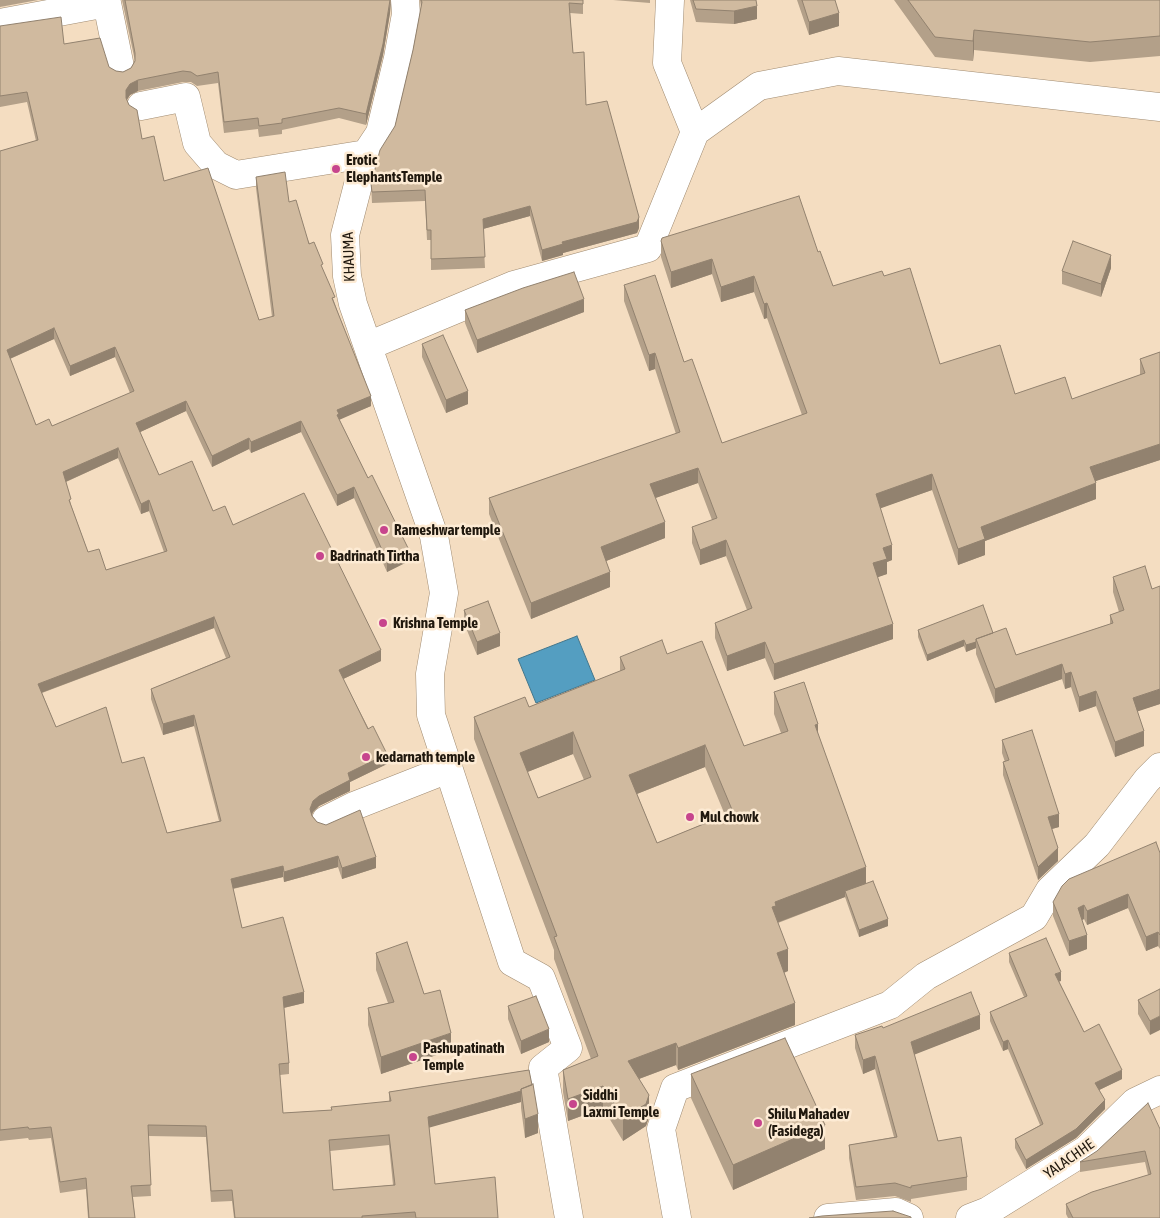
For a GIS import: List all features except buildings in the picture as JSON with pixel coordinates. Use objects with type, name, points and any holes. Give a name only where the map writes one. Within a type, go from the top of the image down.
[{"type":"street","name":"KHAUMA","points":[[405,0],[406,14],[398,58],[380,133],[366,154],[346,235],[347,276],[353,304],[434,536],[444,593],[430,674],[430,715],[512,962],[541,978],[568,1048],[544,1068],[569,1218]]},
{"type":"street","points":[[670,0],[667,63],[695,132]]},
{"type":"street","points":[[0,23],[107,3],[120,67]]},
{"type":"street","points":[[368,346],[514,285],[648,248],[695,132],[759,86],[838,71],[1160,107]]},
{"type":"street","points":[[141,106],[186,97],[197,143],[216,165],[236,175],[366,154]]},
{"type":"street","points":[[677,1218],[661,1129],[675,1088],[890,1005],[926,976],[1034,918],[1050,890],[1097,845],[1160,766]]},
{"type":"street","points":[[326,820],[354,806],[448,769]]},
{"type":"street","name":"YALACHHE","points":[[970,1218],[988,1212],[1086,1150],[1135,1102],[1160,1090]]},
{"type":"street","points":[[828,1218],[896,1212],[909,1218]]},
{"type":"water","points":[[577,636],[595,680],[536,703],[518,659]]},
{"type":"place","name":"Erotic ElephantsTemple","points":[[336,169]]},
{"type":"place","name":"Rameshwar temple","points":[[384,530]]},
{"type":"place","name":"Badrinath Tirtha","points":[[320,556]]},
{"type":"place","name":"Krishna Temple","points":[[383,623]]},
{"type":"place","name":"kedarnath temple","points":[[366,757]]},
{"type":"place","name":"Mul chowk","points":[[690,817]]},
{"type":"place","name":"Pashupatinath Temple","points":[[413,1057]]},
{"type":"place","name":"Siddhi Laxmi Temple","points":[[573,1104]]},
{"type":"place","name":"Shilu Mahadev (Fasidega)","points":[[758,1123]]}]
